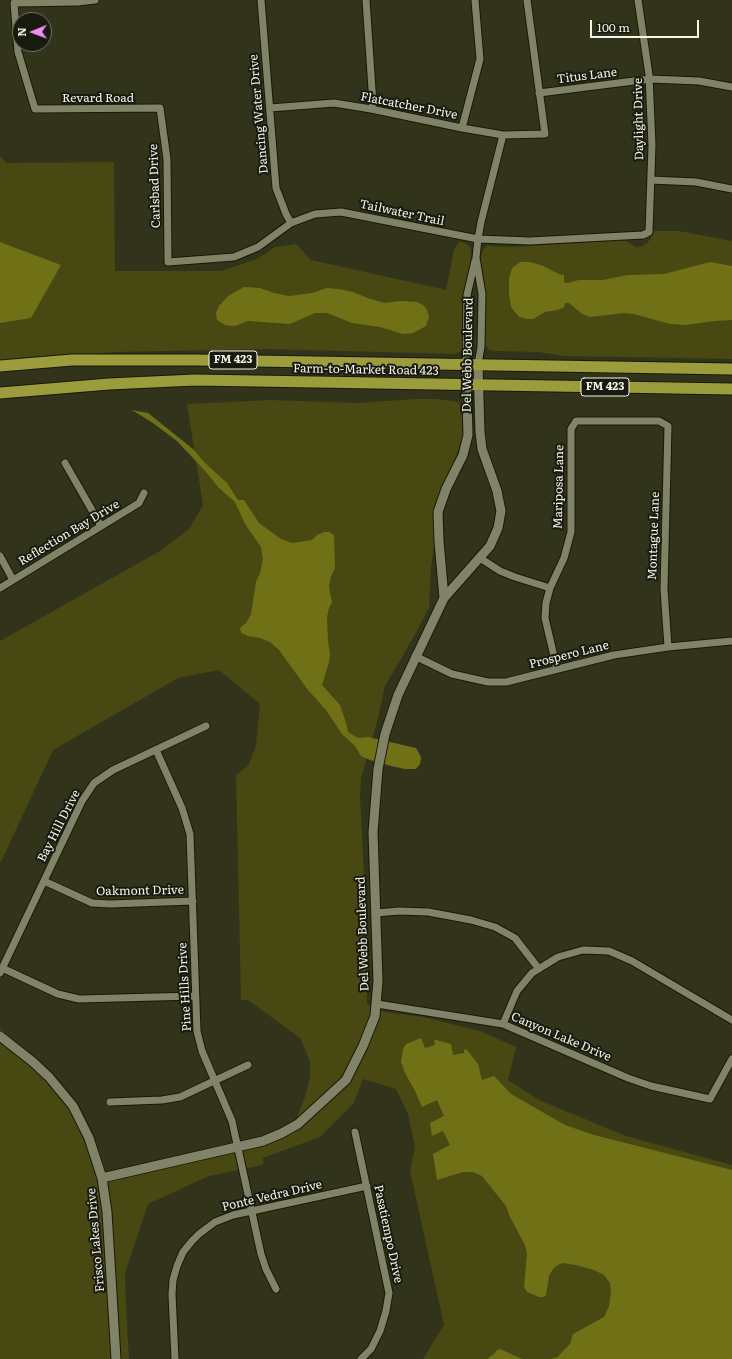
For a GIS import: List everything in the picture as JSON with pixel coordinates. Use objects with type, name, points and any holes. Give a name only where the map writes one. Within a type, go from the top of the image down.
[{"type":"main road","name":"Farm-to-Market Road 423","points":[[0,366],[72,360],[195,360],[732,369]]},
{"type":"main road","name":"Farm-to-Market Road 423","points":[[0,393],[109,384],[195,380],[478,384],[732,390]]},
{"type":"street","name":"Revard Road","points":[[95,0],[78,2],[14,3],[18,52],[35,109],[160,108]]},
{"type":"street","name":"Dancing Water Drive","points":[[261,0],[276,188],[291,224]]},
{"type":"street","points":[[366,0],[372,104],[371,109]]},
{"type":"street","points":[[462,128],[480,59],[475,0]]},
{"type":"street","points":[[527,0],[539,93]]},
{"type":"street","name":"Daylight Drive","points":[[638,0],[650,79],[652,145],[649,232],[643,236]]},
{"type":"street","name":"Titus Lane","points":[[539,93],[650,79],[699,81],[732,87]]},
{"type":"street","name":"Flatcatcher Drive","points":[[270,108],[334,103],[503,135],[545,134],[539,93]]},
{"type":"street","name":"Carlsbad Drive","points":[[160,108],[167,156],[168,262]]},
{"type":"street","name":"Del Webb Boulevard","points":[[444,598],[438,512],[446,489],[463,455],[468,435],[466,384],[467,295],[476,258],[481,222],[503,135]]},
{"type":"street","points":[[651,180],[696,182],[732,189]]},
{"type":"street","name":"Tailwater Trail","points":[[168,262],[234,257],[258,247],[291,224],[315,214],[341,212],[478,239],[530,241],[643,236]]},
{"type":"street","name":"Del Webb Boulevard","points":[[102,1178],[263,1141],[298,1124],[346,1080],[363,1046],[375,1016],[377,1004],[378,981],[372,832],[378,769],[385,734],[398,695],[444,598],[490,546],[498,528],[501,511],[497,491],[482,449],[480,432],[478,364],[481,347],[482,294],[476,258]]},
{"type":"street","name":"Montague Lane","points":[[576,421],[660,421],[668,426],[664,589],[668,647]]},
{"type":"street","name":"Mariposa Lane","points":[[557,669],[545,618],[546,603],[550,588],[564,558],[571,532],[571,429],[576,421]]},
{"type":"street","points":[[65,463],[101,526]]},
{"type":"street","name":"Reflection Bay Drive","points":[[0,588],[139,503],[144,494]]},
{"type":"street","points":[[0,556],[14,580]]},
{"type":"street","points":[[480,558],[500,571],[550,588]]},
{"type":"street","name":"Prospero Lane","points":[[416,656],[452,674],[488,682],[506,682],[614,655],[668,647],[732,641]]},
{"type":"street","name":"Bay Hill Drive","points":[[1,970],[82,800],[94,783],[113,770],[206,726]]},
{"type":"street","name":"Pine Hills Drive","points":[[156,750],[182,808],[190,834],[197,1031],[202,1051],[216,1080],[232,1121],[261,1254],[266,1269],[276,1289]]},
{"type":"street","name":"Oakmont Drive","points":[[44,881],[92,903],[110,904],[193,901]]},
{"type":"street","points":[[376,914],[411,911],[428,912],[471,920],[495,927],[515,938],[539,969]]},
{"type":"street","points":[[503,1024],[517,991],[532,973],[558,957],[583,950],[609,952],[632,962],[732,1020]]},
{"type":"street","points":[[1,970],[58,994],[79,999],[196,996]]},
{"type":"street","name":"Canyon Lake Drive","points":[[377,1004],[503,1024],[628,1078],[651,1086],[710,1100],[732,1059]]},
{"type":"street","name":"Frisco Lakes Drive","points":[[0,1036],[33,1062],[49,1077],[73,1106],[89,1138],[102,1178],[107,1212],[116,1359]]},
{"type":"street","points":[[110,1102],[162,1100],[180,1097],[248,1066]]},
{"type":"street","name":"Pasatiempo Drive","points":[[355,1132],[389,1292],[386,1311],[380,1332],[371,1348],[361,1359]]},
{"type":"street","name":"Ponte Vedra Drive","points":[[175,1359],[172,1290],[176,1270],[181,1257],[192,1240],[206,1227],[223,1218],[252,1210],[367,1186]]},
{"type":"shaded area","points":[[0,156],[6,163],[114,162],[115,271],[221,271],[257,259],[275,247],[296,244],[311,260],[446,290],[454,249],[460,241],[468,245],[471,250],[463,345],[461,351],[455,354],[267,349],[114,352],[0,362]]},
{"type":"shaded area","points":[[653,231],[679,231],[732,241],[732,359],[564,356],[538,352],[495,351],[489,350],[486,346],[484,343],[481,269],[481,255],[484,248],[488,246],[516,247],[620,240],[626,241],[636,247],[642,246],[648,242]]},
{"type":"shaded area","points":[[0,242],[61,265],[31,318],[0,323]]},
{"type":"shaded area","points":[[520,262],[529,262],[541,265],[564,275],[564,282],[567,283],[579,280],[603,280],[628,275],[664,274],[710,262],[732,266],[732,320],[686,325],[670,324],[634,314],[624,313],[590,317],[582,314],[569,303],[565,303],[564,307],[558,310],[545,312],[533,319],[519,317],[511,307],[509,279],[512,268]]},
{"type":"shaded area","points":[[244,287],[260,288],[289,296],[312,293],[327,288],[339,289],[353,292],[385,303],[401,301],[417,302],[423,305],[427,310],[429,317],[426,326],[413,333],[403,334],[380,327],[352,323],[327,313],[315,313],[290,324],[248,321],[235,326],[225,325],[217,320],[216,313],[219,306],[228,296]]},
{"type":"shaded area","points":[[436,399],[459,402],[465,431],[445,488],[436,531],[431,568],[429,608],[385,686],[378,718],[361,778],[360,797],[368,947],[367,1004],[384,1012],[423,1017],[480,1031],[516,1047],[508,1080],[539,1100],[626,1136],[732,1165],[732,1359],[423,1359],[444,1325],[410,1171],[415,1147],[408,1114],[396,1089],[363,1079],[354,1103],[320,1137],[263,1158],[263,1165],[209,1176],[148,1204],[125,1273],[129,1359],[0,1359],[0,1028],[52,1073],[75,1101],[94,1138],[107,1173],[258,1139],[284,1127],[296,1120],[305,1097],[310,1077],[310,1062],[300,1038],[248,1000],[241,1000],[236,775],[248,766],[256,746],[260,704],[219,670],[178,678],[53,750],[0,864],[0,641],[160,551],[189,529],[203,505],[187,404],[270,400],[358,403]]},
{"type":"shaded area","points":[[132,410],[148,413],[193,449],[204,462],[227,483],[238,500],[244,500],[259,523],[281,539],[292,543],[312,540],[317,535],[324,532],[329,532],[334,535],[335,568],[331,576],[329,586],[332,602],[327,617],[330,654],[322,685],[340,705],[348,732],[358,738],[368,737],[416,748],[421,757],[420,764],[416,769],[405,769],[391,766],[361,756],[355,746],[342,734],[326,710],[308,690],[279,650],[270,642],[241,633],[240,628],[246,623],[251,614],[256,582],[260,573],[263,559],[261,547],[245,524],[235,502],[219,488],[177,441],[153,423]]},
{"type":"shaded area","points":[[421,1038],[425,1048],[435,1045],[434,1040],[436,1040],[451,1044],[453,1055],[464,1053],[464,1049],[467,1050],[478,1064],[482,1080],[494,1076],[511,1094],[565,1125],[594,1135],[732,1170],[732,1359],[551,1359],[558,1357],[570,1344],[573,1334],[604,1317],[609,1306],[611,1292],[610,1283],[604,1275],[594,1270],[562,1263],[556,1266],[549,1276],[546,1295],[539,1297],[527,1292],[524,1287],[527,1254],[525,1245],[510,1217],[506,1206],[482,1176],[473,1172],[463,1172],[437,1180],[433,1154],[450,1145],[443,1131],[432,1136],[430,1123],[444,1116],[437,1100],[422,1107],[401,1062],[403,1049],[406,1044]]},
{"type":"shaded area","points":[[498,1349],[502,1350],[522,1359],[487,1359]]}]
